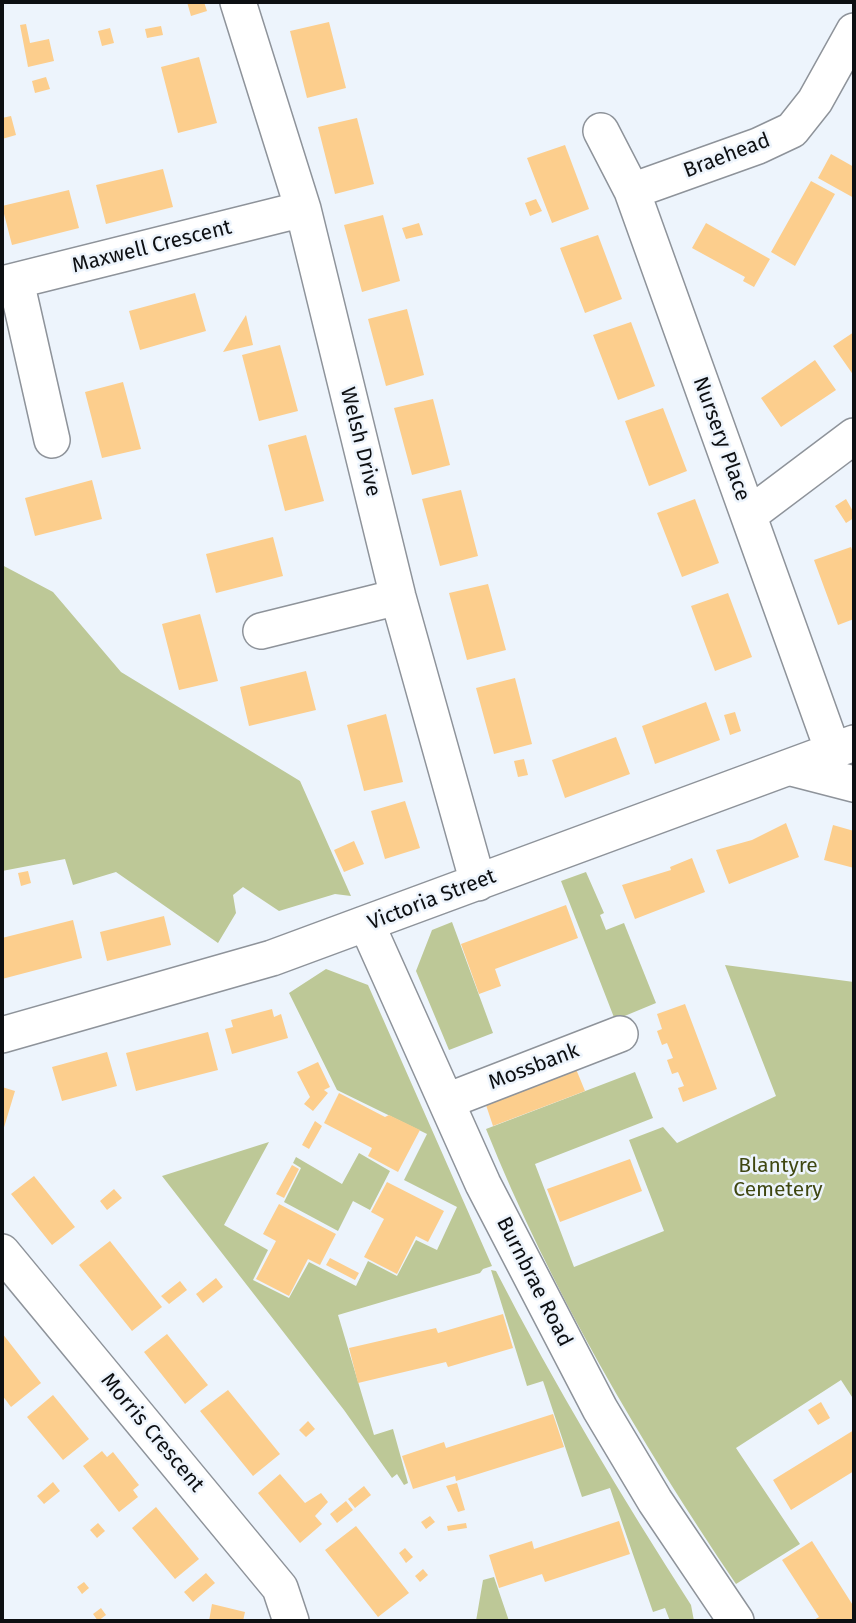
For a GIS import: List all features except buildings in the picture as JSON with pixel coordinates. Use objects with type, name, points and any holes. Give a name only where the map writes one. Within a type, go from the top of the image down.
[{"type":"street","name":"Welsh Drive","points":[[238,2],[303,209],[398,597],[478,883]]},
{"type":"street","name":"Braehead","points":[[632,191],[758,146],[792,130],[815,101],[854,31]]},
{"type":"street","name":"Nursery Place","points":[[601,131],[632,191],[749,515],[844,747]]},
{"type":"street","name":"Maxwell Crescent","points":[[9,283],[303,209]]},
{"type":"street","points":[[9,283],[52,440]]},
{"type":"street","points":[[749,515],[854,436]]},
{"type":"street","points":[[261,631],[398,597]]},
{"type":"street","name":"Victoria Street","points":[[2,1035],[272,958],[844,747]]},
{"type":"street","points":[[792,768],[854,784]]},
{"type":"street","name":"Burnbrae Road","points":[[367,925],[483,1184],[600,1409],[655,1501],[736,1621]]},
{"type":"street","name":"Mossbank","points":[[447,1101],[620,1034]]},
{"type":"street","name":"Morris Crescent","points":[[2,1252],[280,1588],[291,1621]]},
{"type":"green space","points":[[2,565],[53,592],[121,672],[300,781],[351,896],[335,894],[279,911],[243,887],[233,895],[236,913],[218,943],[116,872],[73,885],[65,859],[2,871]]},
{"type":"green space","points":[[586,872],[604,913],[600,915],[606,930],[624,923],[656,1003],[615,1020],[561,881]]},
{"type":"green space","points":[[452,922],[493,1033],[449,1050],[416,971],[432,930]]},
{"type":"green space","name":"Blantyre Cemetery","points":[[725,965],[854,982],[854,1400],[841,1380],[736,1448],[800,1544],[736,1584],[665,1475],[599,1363],[539,1248],[486,1129],[635,1072],[653,1118],[535,1164],[574,1267],[664,1231],[629,1140],[663,1127],[677,1143],[776,1096]]},
{"type":"green space","points":[[326,969],[368,985],[492,1266],[480,1273],[338,1315],[374,1435],[393,1429],[408,1483],[404,1485],[397,1474],[392,1478],[344,1410],[162,1176],[269,1142],[224,1225],[268,1250],[253,1280],[289,1298],[309,1262],[356,1286],[368,1261],[397,1276],[416,1240],[437,1250],[457,1207],[404,1180],[427,1134],[337,1090],[289,993]]},
{"type":"green space","points":[[359,1153],[390,1171],[370,1210],[353,1201],[338,1231],[284,1202],[301,1168],[293,1163],[296,1157],[342,1184]]},
{"type":"green space","points":[[491,1270],[496,1271],[589,1440],[691,1605],[694,1621],[670,1621],[665,1608],[653,1612],[610,1488],[582,1497],[543,1381],[527,1386]]},
{"type":"green space","points":[[494,1577],[509,1621],[476,1621],[483,1580]]}]
